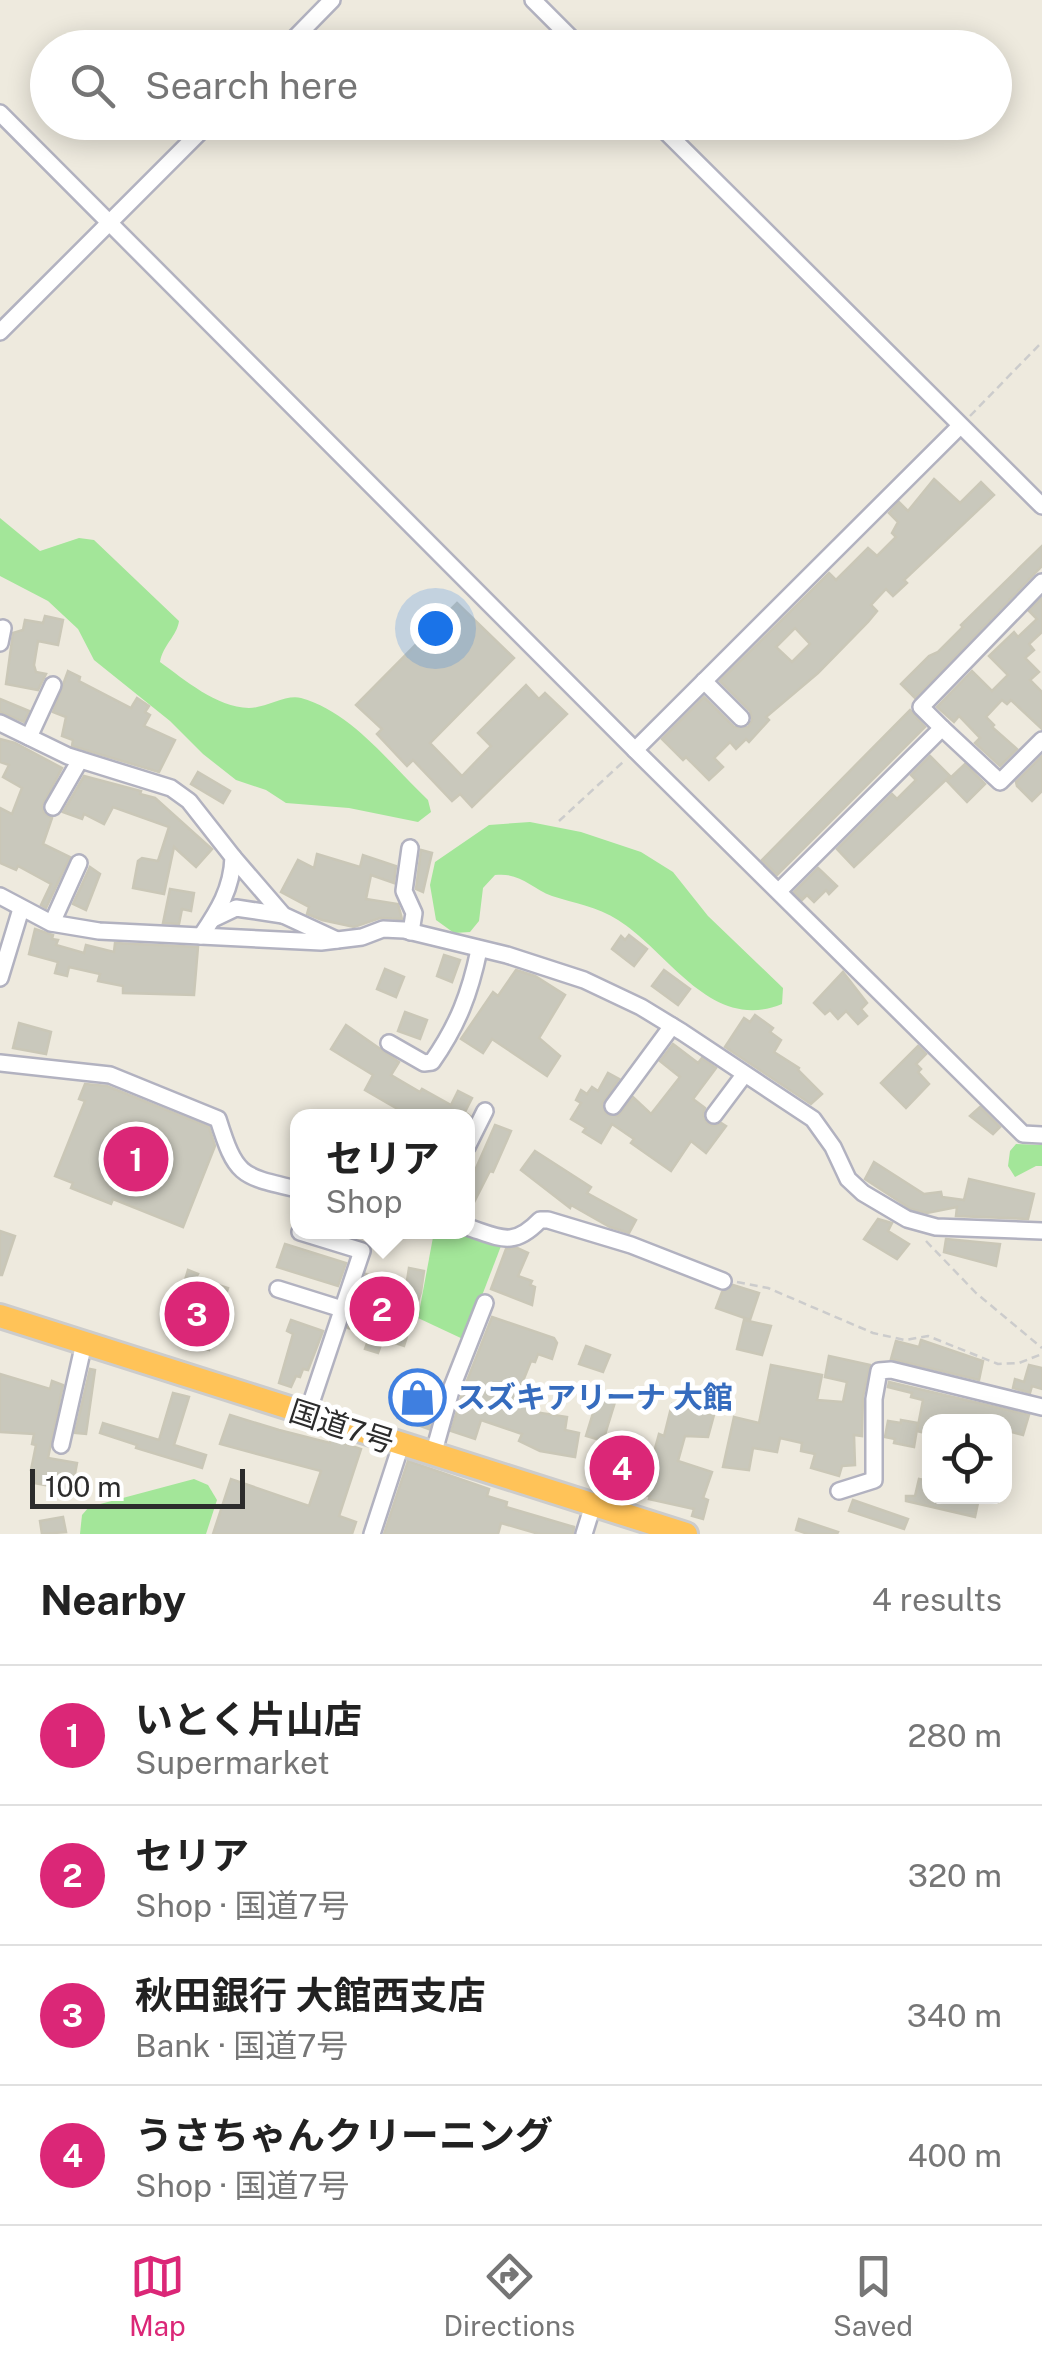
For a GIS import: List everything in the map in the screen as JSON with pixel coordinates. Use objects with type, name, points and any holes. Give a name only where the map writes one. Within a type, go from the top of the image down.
[{"type":"highway","name":"国道7号","points":[[0,1316],[674,1532]]},
{"type":"street","points":[[303,30],[332,0]]},
{"type":"street","points":[[533,0],[563,30]]},
{"type":"street","points":[[0,113],[1024,1134],[1042,1134]]},
{"type":"street","points":[[0,332],[192,140]]},
{"type":"street","points":[[674,140],[1042,506]]},
{"type":"street","points":[[635,750],[960,426]]},
{"type":"street","points":[[1042,582],[922,706],[1000,782],[1042,740]]},
{"type":"street","points":[[704,681],[741,718]]},
{"type":"street","points":[[29,737],[52,685]]},
{"type":"street","points":[[0,724],[80,760],[171,788],[190,802],[282,915]]},
{"type":"street","points":[[780,891],[942,728]]},
{"type":"street","points":[[53,807],[80,760]]},
{"type":"street","points":[[410,848],[404,891],[414,913],[411,932]]},
{"type":"street","points":[[201,936],[233,878],[234,858]]},
{"type":"street","points":[[52,923],[79,864]]},
{"type":"street","points":[[0,896],[52,923],[99,931],[337,940],[383,929],[507,954],[584,980],[672,1026],[813,1120],[833,1147],[848,1179],[862,1193],[924,1226],[1042,1231]]},
{"type":"street","points":[[213,919],[236,908],[259,909],[337,940]]},
{"type":"street","points":[[0,978],[21,909]]},
{"type":"street","points":[[388,1043],[424,1063],[432,1062],[460,1017],[479,950]]},
{"type":"street","points":[[613,1106],[672,1026]]},
{"type":"street","points":[[0,1063],[110,1075],[218,1120],[232,1162],[243,1173],[290,1187]]},
{"type":"street","points":[[714,1114],[744,1075]]},
{"type":"street","points":[[475,1132],[486,1111]]},
{"type":"street","points":[[475,1229],[515,1240],[540,1220],[548,1220],[631,1245],[724,1281]]},
{"type":"street","points":[[307,1414],[362,1251],[324,1239]]},
{"type":"street","points":[[278,1289],[342,1310]]},
{"type":"street","points":[[433,1455],[452,1386],[485,1303]]},
{"type":"street","points":[[61,1446],[84,1343]]},
{"type":"street","points":[[839,1492],[874,1480],[874,1399],[879,1372],[891,1370],[1042,1407]]},
{"type":"street","points":[[372,1534],[402,1445]]},
{"type":"street","points":[[584,1534],[593,1505]]},
{"type":"path","points":[[960,426],[1042,342]]},
{"type":"path","points":[[559,821],[635,750]]},
{"type":"path","points":[[924,1226],[924,1238],[976,1293],[1042,1348]]},
{"type":"path","points":[[724,1281],[768,1288],[873,1333],[904,1340],[928,1336],[998,1364],[1018,1364],[1042,1354]]},
{"type":"green space","points":[[0,518],[40,551],[79,538],[94,540],[179,621],[160,662],[225,703],[249,708],[295,697],[320,705],[370,741],[428,800],[431,812],[418,822],[349,808],[286,803],[266,790],[236,780],[94,660],[78,629],[48,601],[0,576]]},
{"type":"green space","points":[[530,822],[581,832],[641,852],[673,872],[708,916],[783,988],[782,1004],[757,1010],[734,1008],[712,999],[618,920],[552,896],[512,876],[495,875],[483,888],[479,921],[470,932],[454,933],[436,920],[430,885],[435,862],[489,825]]},
{"type":"green space","points":[[1016,1144],[1042,1145],[1042,1166],[1015,1177],[1008,1166],[1010,1151]]},
{"type":"green space","points":[[475,1237],[501,1246],[465,1340],[418,1318],[433,1239]]},
{"type":"green space","points":[[194,1479],[208,1485],[217,1500],[206,1534],[80,1534],[82,1515],[89,1507]]},
{"type":"building","points":[[934,479],[960,503],[981,482],[994,495],[904,580],[907,583],[893,596],[886,589],[871,605],[877,611],[868,622],[818,673],[766,717],[769,720],[749,742],[746,739],[736,749],[730,742],[714,758],[723,767],[709,780],[686,757],[683,760],[662,739],[704,697],[734,727],[748,727],[752,720],[750,711],[720,681],[829,573],[836,580],[868,548],[877,556],[896,537],[892,533],[898,522],[889,513],[899,502],[908,511]],"holes":[[[795,628],[810,644],[792,662],[776,647]]]},
{"type":"building","points":[[1042,546],[1042,566],[915,698],[901,684],[938,652]]},
{"type":"building","points":[[1042,598],[1042,632],[1029,644],[1034,650],[1025,658],[1039,672],[1030,680],[1042,692],[1042,729],[1011,700],[1007,704],[1002,700],[986,717],[1017,749],[1000,766],[975,743],[980,738],[959,716],[954,722],[937,707],[972,671],[992,691],[1008,675],[989,656],[1014,632],[1018,637],[1037,619],[1029,611]]},
{"type":"building","points":[[457,603],[514,658],[430,743],[462,776],[491,746],[478,733],[526,685],[539,699],[545,693],[567,714],[472,807],[460,794],[452,801],[413,760],[407,766],[377,734],[382,729],[356,705]]},
{"type":"building","points":[[45,616],[63,620],[58,645],[38,641],[34,665],[36,672],[46,674],[38,690],[6,684],[13,633],[23,630],[25,620],[43,623]]},
{"type":"building","points":[[68,671],[80,677],[79,681],[131,708],[137,698],[149,706],[145,712],[150,715],[144,726],[175,740],[159,772],[72,746],[73,740],[62,736],[66,717],[53,712]]},
{"type":"building","points":[[0,699],[29,711],[24,722],[0,712]]},
{"type":"building","points":[[910,710],[925,727],[777,875],[762,860]]},
{"type":"building","points":[[0,739],[62,768],[42,806],[52,818],[43,844],[70,857],[46,908],[41,905],[51,884],[18,866],[16,870],[0,863],[0,808],[12,814],[22,788],[3,777],[9,765],[0,762]]},
{"type":"building","points":[[930,756],[950,776],[854,867],[837,849],[892,794],[897,799],[916,780],[911,775]]},
{"type":"building","points":[[1042,756],[1042,791],[1032,801],[1016,782]]},
{"type":"building","points":[[965,764],[985,784],[967,802],[947,781]]},
{"type":"building","points":[[198,772],[230,791],[223,803],[191,784]]},
{"type":"building","points":[[84,776],[155,798],[212,849],[196,867],[174,847],[164,894],[133,888],[138,861],[158,861],[169,827],[113,807],[104,824],[84,814],[82,819],[63,812]]},
{"type":"building","points":[[421,850],[432,853],[423,892],[416,889]]},
{"type":"building","points":[[317,854],[360,867],[363,855],[396,866],[394,883],[371,875],[366,899],[398,904],[402,919],[380,918],[354,927],[307,914],[309,907],[281,892],[298,860],[314,868]]},
{"type":"building","points":[[90,867],[100,874],[86,910],[73,904]]},
{"type":"building","points":[[818,868],[837,886],[814,902],[807,895],[802,900],[794,892]]},
{"type":"building","points":[[170,889],[194,893],[191,911],[182,909],[179,924],[163,923]]},
{"type":"building","points":[[35,929],[53,935],[52,939],[58,940],[56,945],[84,953],[86,945],[114,952],[115,943],[198,947],[194,995],[123,993],[123,986],[98,981],[100,974],[69,967],[67,976],[55,973],[58,962],[29,954]]},
{"type":"building","points":[[629,935],[647,949],[634,966],[612,949],[621,936],[625,940]]},
{"type":"building","points":[[444,955],[460,960],[452,982],[437,976]]},
{"type":"building","points":[[385,969],[404,977],[396,997],[377,989]]},
{"type":"building","points":[[516,970],[535,976],[565,995],[539,1038],[560,1056],[547,1076],[492,1039],[483,1053],[461,1039],[493,992],[498,996]]},
{"type":"building","points":[[664,970],[690,989],[678,1005],[652,986]]},
{"type":"building","points":[[843,972],[867,1003],[861,1009],[867,1016],[858,1024],[846,1011],[838,1019],[830,1010],[825,1014],[814,1003]]},
{"type":"building","points":[[405,1012],[427,1020],[420,1039],[398,1031]]},
{"type":"building","points":[[755,1015],[773,1028],[770,1032],[781,1040],[774,1052],[799,1068],[822,1094],[811,1104],[725,1047],[744,1018],[750,1022]]},
{"type":"building","points":[[19,1023],[51,1032],[46,1054],[13,1048]]},
{"type":"building","points":[[346,1025],[399,1062],[391,1075],[420,1092],[422,1089],[451,1105],[458,1091],[472,1098],[466,1109],[398,1109],[365,1090],[373,1075],[331,1049]]},
{"type":"building","points":[[673,1044],[698,1063],[702,1058],[716,1068],[693,1099],[705,1108],[707,1123],[726,1126],[706,1153],[691,1141],[671,1171],[631,1143],[634,1139],[612,1124],[601,1143],[571,1119],[581,1103],[576,1100],[581,1090],[587,1094],[592,1087],[598,1091],[608,1073],[619,1079],[602,1104],[606,1114],[618,1116],[633,1097],[651,1114],[680,1077],[660,1061]]},
{"type":"building","points":[[918,1046],[926,1054],[916,1064],[921,1069],[918,1072],[929,1084],[906,1108],[881,1083]]},
{"type":"building","points":[[85,1084],[107,1086],[209,1127],[215,1146],[183,1227],[113,1199],[111,1204],[71,1188],[73,1183],[55,1176],[85,1101],[79,1099]]},
{"type":"building","points":[[980,1107],[1000,1127],[993,1134],[970,1116]]},
{"type":"building","points":[[495,1125],[511,1131],[475,1200],[475,1170]]},
{"type":"building","points":[[535,1151],[591,1187],[587,1193],[636,1220],[629,1233],[571,1205],[570,1208],[521,1170]]},
{"type":"building","points":[[874,1162],[924,1194],[941,1192],[942,1197],[964,1200],[969,1179],[1034,1194],[1028,1219],[956,1216],[957,1207],[927,1213],[911,1209],[865,1179]]},
{"type":"building","points":[[878,1219],[892,1223],[888,1231],[909,1244],[897,1259],[864,1239]]},
{"type":"building","points":[[0,1231],[15,1236],[2,1275],[0,1275]]},
{"type":"building","points":[[946,1239],[1000,1244],[996,1266],[944,1252]]},
{"type":"building","points":[[285,1244],[346,1263],[338,1286],[277,1267]]},
{"type":"building","points":[[506,1249],[528,1253],[518,1276],[532,1281],[530,1285],[535,1287],[532,1305],[491,1289]]},
{"type":"building","points":[[409,1268],[424,1271],[404,1346],[383,1339],[378,1353],[365,1349],[370,1335],[348,1328],[366,1274],[406,1287]]},
{"type":"building","points":[[188,1270],[198,1274],[196,1278],[228,1288],[209,1350],[172,1339],[172,1323]]},
{"type":"building","points":[[733,1285],[759,1293],[750,1320],[716,1308],[722,1292]]},
{"type":"building","points":[[492,1317],[554,1338],[557,1343],[552,1359],[538,1354],[535,1362],[531,1361],[521,1386],[534,1396],[528,1411],[567,1417],[565,1430],[579,1433],[575,1457],[540,1451],[519,1441],[522,1434],[481,1420],[475,1439],[451,1431]]},
{"type":"building","points":[[291,1320],[323,1331],[308,1370],[303,1369],[300,1377],[296,1376],[291,1387],[279,1383],[293,1334],[287,1331]]},
{"type":"building","points":[[744,1320],[771,1326],[762,1355],[737,1349]]},
{"type":"building","points":[[921,1340],[983,1361],[979,1380],[891,1359],[896,1341],[919,1347]]},
{"type":"building","points":[[586,1346],[610,1355],[603,1372],[579,1364]]},
{"type":"building","points":[[829,1356],[870,1365],[863,1397],[862,1436],[854,1435],[855,1465],[842,1466],[839,1476],[811,1468],[815,1454],[801,1451],[802,1443],[780,1438],[777,1452],[753,1448],[749,1470],[723,1467],[734,1417],[759,1423],[771,1365],[822,1375],[817,1400],[843,1402],[847,1382],[825,1377]]},
{"type":"building","points":[[1029,1365],[1042,1368],[1042,1389],[1032,1386],[1030,1393],[1013,1388],[1015,1379],[1024,1382]]},
{"type":"building","points":[[90,1369],[95,1370],[86,1434],[75,1433]]},
{"type":"building","points":[[0,1374],[50,1389],[52,1381],[63,1385],[48,1458],[77,1463],[72,1490],[34,1483],[34,1434],[0,1432]]},
{"type":"building","points":[[423,1380],[441,1386],[429,1429],[398,1418],[411,1385],[420,1388]]},
{"type":"building","points":[[889,1382],[1029,1415],[1023,1435],[1012,1432],[1012,1414],[922,1414],[922,1432],[917,1431],[923,1400],[888,1387]]},
{"type":"building","points":[[173,1393],[189,1397],[174,1445],[206,1455],[202,1468],[100,1433],[103,1423],[159,1440]]},
{"type":"building","points":[[598,1397],[615,1402],[603,1441],[586,1436]]},
{"type":"building","points":[[672,1404],[714,1415],[708,1437],[685,1436],[678,1461],[712,1472],[703,1498],[708,1500],[703,1519],[692,1516],[694,1509],[649,1499],[650,1496],[641,1494],[644,1486],[596,1470],[603,1449],[650,1467]]},
{"type":"building","points":[[230,1415],[361,1449],[339,1516],[356,1522],[352,1534],[213,1534],[231,1479],[309,1506],[321,1471],[220,1444]]},
{"type":"building","points":[[888,1421],[918,1423],[914,1447],[885,1437]]},
{"type":"building","points":[[408,1461],[489,1489],[487,1496],[507,1502],[506,1507],[574,1527],[573,1534],[539,1534],[501,1523],[498,1534],[384,1534]]},
{"type":"building","points":[[922,1480],[922,1504],[978,1504],[975,1517],[906,1501],[906,1496],[915,1496]]},
{"type":"building","points":[[853,1500],[908,1519],[904,1529],[849,1511]]},
{"type":"building","points":[[63,1517],[66,1532],[42,1534],[40,1521]]},
{"type":"building","points":[[799,1519],[838,1532],[808,1534],[796,1530]]},
{"type":"place","name":"いとく片山店","points":[[136,1159]]},
{"type":"place","name":"セリア","points":[[382,1309]]},
{"type":"place","name":"秋田銀行 大館西支店","points":[[197,1314]]},
{"type":"place","name":"スズキアリーナ 大館","points":[[417,1397]]},
{"type":"place","name":"うさちゃんクリーニング","points":[[622,1468]]}]
